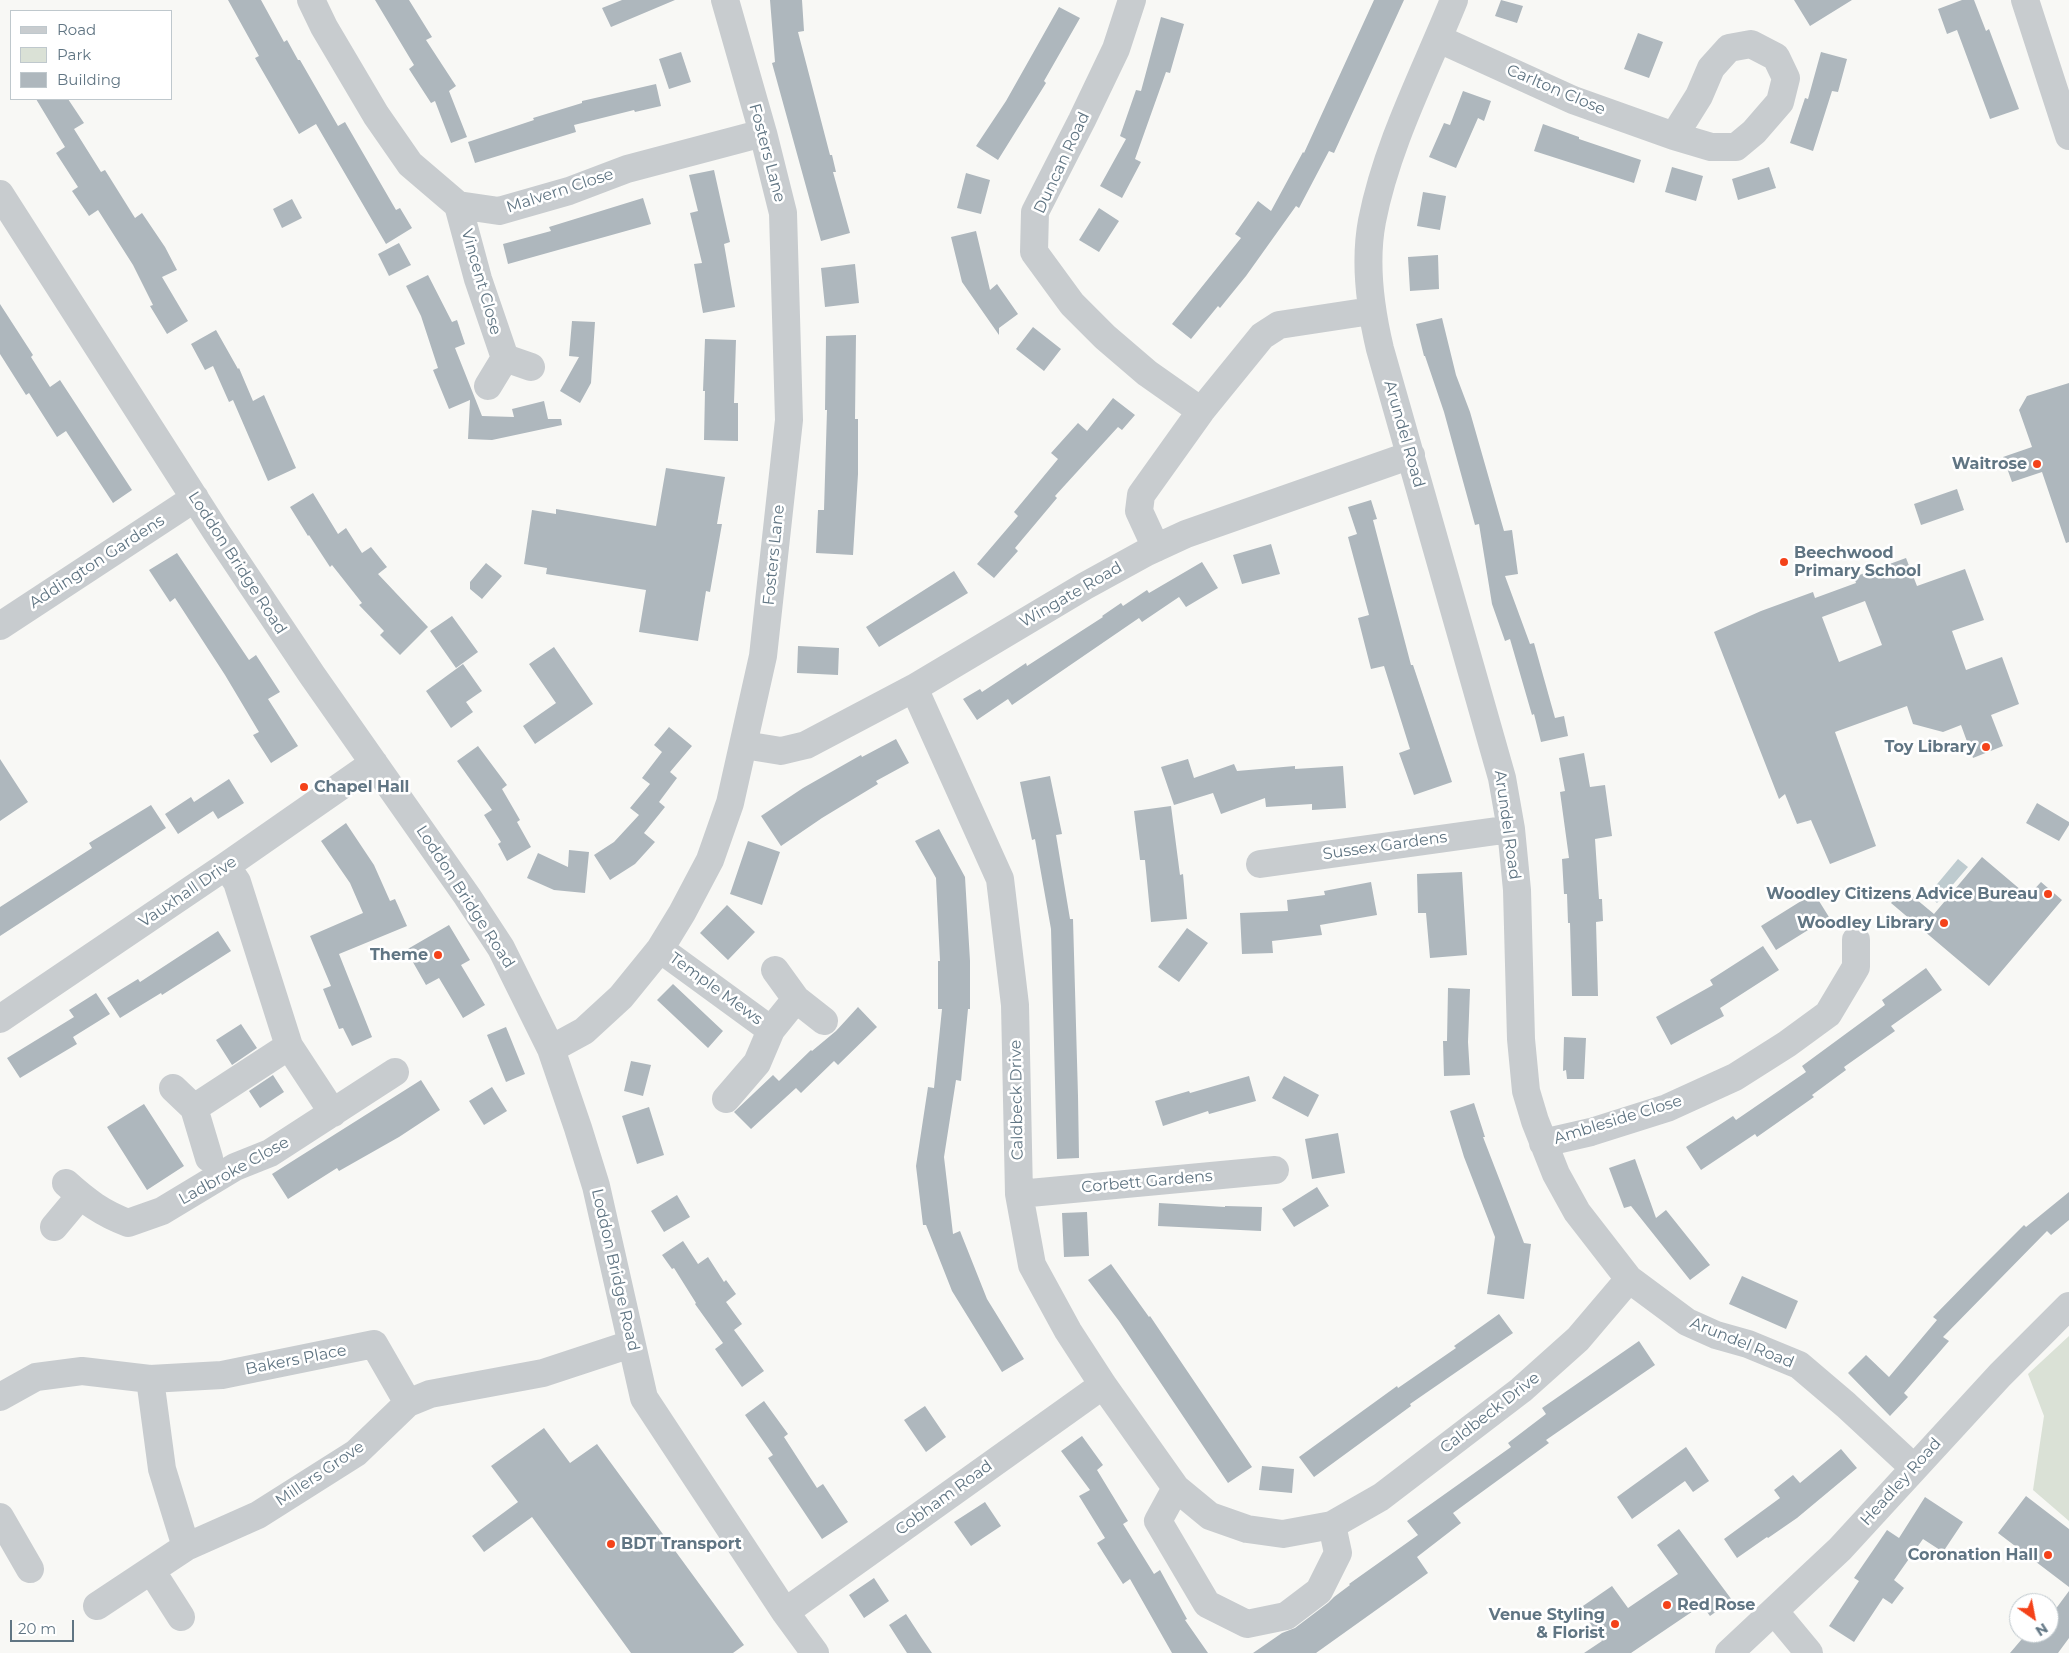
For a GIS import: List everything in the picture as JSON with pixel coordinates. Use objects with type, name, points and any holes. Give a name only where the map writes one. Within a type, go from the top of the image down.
[{"type":"street","points":[[311,0],[324,28],[376,116],[410,164],[458,205]]},
{"type":"street","name":"Fosters Lane","points":[[551,1049],[571,1039],[598,1019],[622,997],[660,949],[682,913],[710,860],[730,803],[763,656],[789,420],[783,213],[763,133],[724,0]]},
{"type":"street","name":"Duncan Road","points":[[1132,0],[1116,49],[1035,212],[1034,252],[1072,304],[1106,337],[1147,373],[1202,411]]},
{"type":"street","name":"Arundel Road","points":[[1454,0],[1385,168],[1372,222],[1369,278],[1371,311],[1380,349],[1502,778],[1511,829],[1517,890],[1521,1039],[1526,1091],[1543,1143],[1556,1174],[1577,1212],[1629,1279],[1687,1322],[1716,1335],[1748,1344],[1799,1365],[1846,1405],[1914,1468]]},
{"type":"street","points":[[2026,0],[2069,136]]},
{"type":"street","name":"Carlton Close","points":[[1439,39],[1574,100],[1674,136]]},
{"type":"street","name":"Malvern Close","points":[[458,205],[499,211],[569,191],[627,169],[763,133]]},
{"type":"street","name":"Loddon Bridge Road","points":[[0,194],[194,498],[312,675],[467,896],[501,948],[532,1007],[551,1049],[596,1186],[644,1398],[815,1653]]},
{"type":"street","name":"Vincent Close","points":[[458,205],[478,279],[504,358]]},
{"type":"street","points":[[1156,548],[1139,511],[1140,495],[1202,411],[1262,336],[1280,325],[1371,311]]},
{"type":"street","points":[[488,386],[504,358],[531,368]]},
{"type":"street","name":"Wingate Road","points":[[744,745],[782,752],[806,745],[914,688],[1085,586],[1156,548],[1195,531],[1410,455]]},
{"type":"street","name":"Addington Gardens","points":[[0,626],[194,498]]},
{"type":"street","name":"Caldbeck Drive","points":[[914,688],[1000,879],[1015,1005],[1019,1194],[1032,1265],[1068,1331],[1103,1385],[1176,1488],[1210,1516],[1247,1529],[1283,1534],[1332,1525],[1381,1497],[1521,1390],[1578,1339],[1629,1279]]},
{"type":"street","name":"Vauxhall Drive","points":[[0,1019],[226,866],[374,762]]},
{"type":"street","name":"Sussex Gardens","points":[[1260,864],[1511,829]]},
{"type":"street","points":[[226,866],[237,882],[289,1046],[332,1113]]},
{"type":"street","name":"Ambleside Close","points":[[1543,1143],[1591,1132],[1667,1108],[1735,1077],[1757,1063],[1828,1014],[1856,967],[1856,940]]},
{"type":"street","name":"Temple Mews","points":[[660,949],[771,1030]]},
{"type":"street","points":[[775,970],[796,999],[824,1020]]},
{"type":"street","name":"Temple Mews","points":[[726,1099],[757,1063],[771,1030],[796,999]]},
{"type":"street","points":[[172,1088],[194,1108],[289,1046]]},
{"type":"street","name":"Ladbroke Close","points":[[54,1227],[73,1189],[88,1203],[109,1216],[128,1223],[162,1211],[235,1167],[270,1154],[395,1072]]},
{"type":"street","name":"Ladbroke Close","points":[[194,1108],[209,1158]]},
{"type":"street","name":"Corbett Gardens","points":[[1019,1194],[1275,1170]]},
{"type":"street","name":"Headley Road","points":[[1729,1653],[1840,1549],[2000,1375],[2069,1306]]},
{"type":"street","name":"Bakers Place","points":[[0,1397],[36,1378],[82,1371],[150,1379],[222,1374],[374,1344],[408,1403]]},
{"type":"street","name":"Millers Grove","points":[[97,1606],[186,1547],[258,1515],[356,1453],[408,1403],[430,1394],[543,1373],[631,1344]]},
{"type":"street","points":[[150,1379],[162,1469],[186,1547]]},
{"type":"street","name":"Cobham Road","points":[[786,1612],[1103,1385]]},
{"type":"street","points":[[1176,1488],[1158,1521],[1207,1604],[1247,1624],[1286,1616],[1318,1591],[1338,1553],[1332,1525]]},
{"type":"street","points":[[0,1517],[30,1569]]},
{"type":"street","points":[[151,1570],[181,1617]]},
{"type":"street","points":[[1774,1612],[1809,1653]]},
{"type":"green space","points":[[2069,1336],[2069,1521],[2033,1490],[2044,1416],[2028,1374]]},
{"type":"shaded area","points":[[1958,859],[1968,867],[1937,903],[1928,895]]},
{"type":"building","points":[[228,0],[261,0],[284,42],[287,40],[298,60],[300,60],[338,126],[345,122],[396,210],[400,208],[412,228],[386,244],[316,124],[299,134],[255,58],[259,56]]},
{"type":"building","points":[[375,0],[409,0],[432,37],[426,40],[456,86],[449,91],[467,137],[451,143],[435,101],[431,103],[409,69],[414,65]]},
{"type":"building","points":[[622,0],[675,0],[611,27],[602,8]]},
{"type":"building","points":[[770,0],[802,0],[804,31],[798,32],[830,155],[832,155],[836,172],[833,172],[850,233],[821,241],[772,63],[775,62]]},
{"type":"building","points":[[1374,0],[1404,0],[1334,153],[1329,151],[1299,208],[1296,206],[1246,276],[1191,339],[1172,324],[1241,238],[1235,234],[1258,201],[1271,211],[1304,153]]},
{"type":"building","points":[[1501,0],[1523,6],[1517,23],[1495,16]]},
{"type":"building","points":[[1794,0],[1852,0],[1810,26]]},
{"type":"building","points":[[1962,0],[1974,0],[1986,31],[1989,29],[2019,109],[1990,119],[1957,30],[1947,34],[1938,9]]},
{"type":"building","points":[[1059,7],[1080,18],[1044,81],[1046,83],[998,160],[976,146],[1006,101]]},
{"type":"building","points":[[1161,17],[1184,24],[1170,73],[1166,72],[1135,159],[1141,162],[1122,198],[1100,186],[1126,139],[1120,136],[1136,90],[1141,91]]},
{"type":"building","points":[[1638,33],[1663,42],[1649,78],[1624,69]]},
{"type":"building","points":[[681,52],[691,82],[669,89],[659,59]]},
{"type":"building","points":[[1821,52],[1847,59],[1838,92],[1832,91],[1813,151],[1790,143],[1805,98],[1808,99]]},
{"type":"building","points":[[656,84],[661,106],[635,112],[634,110],[574,125],[576,132],[475,163],[468,142],[534,120],[533,118],[582,103],[582,101]]},
{"type":"building","points":[[1463,91],[1491,101],[1484,121],[1478,118],[1456,168],[1429,157],[1444,123],[1450,125]]},
{"type":"building","points":[[37,100],[69,100],[84,123],[74,129],[101,172],[105,170],[135,218],[142,213],[165,247],[177,270],[162,277],[188,321],[167,334],[150,306],[153,305],[133,265],[98,210],[89,216],[72,191],[78,187],[56,153],[65,147]]},
{"type":"building","points":[[1543,124],[1579,137],[1579,139],[1641,160],[1634,183],[1534,151]]},
{"type":"building","points":[[1672,167],[1703,176],[1696,201],[1665,192]]},
{"type":"building","points":[[1769,167],[1776,188],[1738,200],[1732,179]]},
{"type":"building","points":[[714,170],[730,242],[724,244],[735,307],[703,313],[694,264],[702,263],[690,213],[698,211],[689,175]]},
{"type":"building","points":[[966,173],[990,180],[981,214],[957,208]]},
{"type":"building","points":[[1423,192],[1446,196],[1440,230],[1417,226]]},
{"type":"building","points":[[643,198],[651,224],[508,264],[503,244],[551,231],[549,227]]},
{"type":"building","points":[[292,199],[302,218],[282,228],[273,209]]},
{"type":"building","points":[[1099,208],[1119,221],[1099,252],[1079,240]]},
{"type":"building","points":[[976,231],[990,290],[997,284],[1018,314],[999,328],[999,335],[962,282],[951,237]]},
{"type":"building","points":[[399,243],[411,265],[389,276],[378,254]]},
{"type":"building","points":[[1438,255],[1439,289],[1410,291],[1408,257]]},
{"type":"building","points":[[855,264],[859,303],[825,307],[821,268]]},
{"type":"building","points":[[428,275],[452,322],[457,320],[465,344],[455,348],[482,416],[514,417],[512,409],[544,401],[548,419],[561,419],[562,425],[492,440],[468,439],[470,400],[449,409],[433,370],[438,368],[421,316],[406,286]]},
{"type":"building","points":[[0,304],[33,355],[31,357],[50,387],[60,380],[132,490],[113,503],[66,431],[57,437],[29,393],[26,395],[0,354]]},
{"type":"building","points":[[1442,318],[1456,375],[1470,412],[1504,531],[1512,530],[1518,574],[1505,576],[1530,644],[1534,643],[1555,718],[1564,716],[1568,736],[1541,742],[1510,639],[1505,641],[1492,604],[1479,524],[1475,525],[1444,412],[1424,356],[1416,324]]},
{"type":"building","points":[[572,321],[595,322],[591,383],[580,403],[560,391],[579,357],[569,356]]},
{"type":"building","points":[[1033,327],[1061,349],[1044,371],[1016,349]]},
{"type":"building","points":[[216,330],[239,368],[253,401],[264,395],[296,468],[268,481],[233,400],[229,402],[213,366],[205,370],[191,344]]},
{"type":"building","points":[[856,335],[855,419],[858,419],[858,474],[853,555],[816,553],[818,510],[824,510],[827,410],[825,410],[826,336]]},
{"type":"building","points":[[705,339],[736,340],[734,403],[738,403],[738,441],[704,440]]},
{"type":"building","name":"Waitrose","points":[[2069,383],[2069,542],[2066,543],[2042,472],[2012,482],[2003,457],[2032,447],[2019,410],[2027,396]]},
{"type":"building","points":[[1113,398],[1135,415],[1122,430],[1118,427],[1055,496],[1057,498],[1015,548],[1018,551],[994,578],[977,564],[1018,516],[1014,512],[1058,459],[1051,453],[1078,423],[1087,431]]},
{"type":"building","points":[[666,468],[725,477],[717,524],[722,524],[710,592],[706,591],[698,641],[639,632],[646,590],[546,574],[547,568],[524,564],[532,510],[556,514],[556,509],[656,526]]},
{"type":"building","points":[[1957,489],[1964,510],[1921,525],[1914,504]]},
{"type":"building","points":[[313,493],[338,534],[346,528],[362,553],[371,547],[387,567],[378,574],[428,627],[400,655],[380,635],[384,631],[359,605],[362,603],[332,565],[330,567],[290,507]]},
{"type":"building","points":[[1371,500],[1377,519],[1373,520],[1411,665],[1413,665],[1452,782],[1414,795],[1399,753],[1410,749],[1384,666],[1371,669],[1358,618],[1369,615],[1348,537],[1357,534],[1348,507]]},
{"type":"building","points":[[1271,544],[1280,574],[1242,584],[1233,555]]},
{"type":"building","points":[[177,553],[249,660],[256,655],[280,692],[268,699],[298,746],[271,763],[253,735],[259,732],[225,675],[175,598],[170,602],[149,570]]},
{"type":"building","points":[[1906,558],[1917,586],[1965,569],[1984,620],[1952,631],[1966,670],[2002,657],[2019,704],[1991,715],[2003,746],[1973,758],[1961,725],[1943,732],[1913,724],[1907,706],[1835,732],[1876,846],[1830,864],[1811,820],[1797,824],[1785,794],[1779,799],[1714,632],[1761,611],[1813,592],[1815,598],[1856,583],[1854,577]],"holes":[[[1865,601],[1882,645],[1839,662],[1822,617]]]},
{"type":"building","points":[[1202,562],[1218,588],[1186,607],[1179,597],[1142,622],[1139,618],[1012,705],[1008,699],[977,720],[963,699],[980,689],[982,692],[1026,663],[1027,666],[1103,617],[1121,603],[1123,606],[1147,590],[1149,593]]},
{"type":"building","points":[[486,563],[502,576],[482,599],[470,589],[470,582]]},
{"type":"building","points":[[954,571],[968,593],[879,647],[866,627]]},
{"type":"building","points":[[452,616],[478,652],[456,668],[430,631]]},
{"type":"building","points":[[798,646],[839,648],[838,675],[797,673]]},
{"type":"building","points":[[554,647],[593,704],[535,744],[523,726],[556,703],[529,664]]},
{"type":"building","points":[[463,664],[482,691],[466,702],[473,712],[451,728],[426,691]]},
{"type":"building","points":[[669,727],[692,746],[670,772],[677,778],[659,802],[665,807],[644,833],[655,842],[635,864],[610,880],[594,855],[614,842],[639,815],[630,808],[650,784],[642,778],[662,752],[654,745]]},
{"type":"building","points":[[896,739],[909,763],[876,781],[878,784],[822,818],[781,846],[761,816],[803,788],[861,755],[862,757]]},
{"type":"building","points":[[478,746],[507,785],[502,789],[520,820],[517,822],[531,847],[507,861],[498,844],[501,842],[484,815],[492,810],[457,761]]},
{"type":"building","points":[[1584,753],[1590,787],[1605,785],[1612,836],[1595,839],[1599,899],[1602,899],[1603,921],[1596,922],[1598,996],[1572,996],[1570,923],[1568,923],[1567,894],[1564,894],[1562,859],[1569,858],[1560,792],[1565,791],[1559,758]]},
{"type":"building","points":[[0,759],[28,802],[0,821]]},
{"type":"building","points":[[1188,759],[1194,778],[1234,764],[1237,771],[1295,766],[1295,769],[1343,766],[1346,808],[1312,810],[1312,804],[1266,807],[1265,798],[1221,814],[1213,793],[1174,805],[1161,767]]},
{"type":"building","points":[[1050,776],[1062,834],[1056,835],[1070,919],[1073,919],[1079,1158],[1057,1159],[1051,929],[1035,839],[1032,840],[1020,782]]},
{"type":"building","points":[[229,779],[244,803],[218,819],[213,811],[178,834],[165,814],[191,797],[194,802]]},
{"type":"building","points":[[2037,803],[2069,822],[2059,841],[2026,823]]},
{"type":"building","points":[[151,805],[166,828],[0,936],[0,907],[92,848],[89,843]]},
{"type":"building","points":[[1171,806],[1180,875],[1183,874],[1187,919],[1151,922],[1145,860],[1140,860],[1134,811]]},
{"type":"building","points":[[346,823],[374,865],[390,901],[395,899],[407,926],[339,954],[372,1037],[352,1046],[343,1028],[339,1029],[323,989],[331,986],[310,936],[363,913],[350,883],[321,841]]},
{"type":"building","points":[[939,829],[965,877],[970,961],[970,1009],[968,1009],[961,1081],[956,1080],[944,1157],[953,1234],[960,1231],[987,1299],[1024,1359],[1002,1372],[952,1291],[926,1225],[923,1225],[916,1166],[928,1087],[934,1088],[942,1009],[938,1009],[938,961],[940,961],[936,878],[915,841]]},
{"type":"building","points":[[748,841],[780,852],[762,905],[730,894]]},
{"type":"building","points":[[569,850],[589,852],[585,893],[554,890],[527,878],[538,853],[568,867]]},
{"type":"building","name":"Woodley Library","points":[[1982,857],[2028,896],[2041,882],[2062,900],[1989,986],[1891,903],[1904,889],[1934,914]]},
{"type":"building","points":[[1462,872],[1467,955],[1430,958],[1426,913],[1418,913],[1417,874]]},
{"type":"building","points":[[1371,882],[1377,915],[1320,925],[1322,935],[1272,941],[1273,953],[1242,954],[1240,913],[1288,911],[1287,900],[1325,895],[1324,891]]},
{"type":"building","points":[[1814,893],[1829,917],[1776,950],[1761,926]]},
{"type":"building","points":[[727,905],[755,932],[728,960],[700,933]]},
{"type":"building","name":"Theme","points":[[449,925],[470,960],[461,965],[485,1005],[463,1018],[439,978],[426,985],[406,950]]},
{"type":"building","points":[[1187,928],[1208,943],[1179,982],[1158,967]]},
{"type":"building","points":[[218,931],[231,951],[162,995],[161,993],[120,1018],[107,998],[138,979],[140,982]]},
{"type":"building","points":[[1763,946],[1779,970],[1720,1008],[1724,1016],[1671,1045],[1656,1017],[1713,985],[1710,980]]},
{"type":"building","points":[[1926,968],[1942,990],[1891,1026],[1895,1031],[1844,1067],[1846,1070],[1812,1095],[1814,1097],[1757,1137],[1755,1134],[1701,1170],[1686,1147],[1733,1116],[1736,1120],[1806,1072],[1802,1066],[1885,1005],[1882,1000]]},
{"type":"building","points":[[673,984],[723,1031],[708,1048],[657,1000]]},
{"type":"building","points":[[1448,988],[1470,989],[1468,1042],[1470,1075],[1444,1076],[1443,1041],[1447,1041]]},
{"type":"building","points":[[96,993],[110,1014],[73,1037],[77,1044],[20,1078],[7,1058],[74,1017],[69,1010]]},
{"type":"building","points":[[858,1007],[877,1027],[838,1065],[834,1061],[801,1093],[796,1088],[751,1129],[734,1112],[773,1075],[779,1081],[811,1050],[836,1031]]},
{"type":"building","points":[[241,1024],[257,1048],[232,1065],[216,1040]]},
{"type":"building","points":[[506,1027],[525,1074],[506,1082],[487,1035]]},
{"type":"building","points":[[1564,1037],[1586,1038],[1584,1079],[1567,1079],[1566,1070],[1563,1071]]},
{"type":"building","points":[[631,1061],[651,1065],[643,1096],[624,1091]]},
{"type":"building","points":[[273,1075],[284,1092],[260,1108],[249,1091]]},
{"type":"building","points":[[1249,1076],[1256,1101],[1209,1114],[1208,1111],[1163,1126],[1155,1101]]},
{"type":"building","points":[[1284,1076],[1319,1095],[1308,1117],[1272,1098]]},
{"type":"building","points":[[421,1080],[440,1110],[399,1137],[339,1171],[337,1168],[288,1199],[272,1174]]},
{"type":"building","points":[[492,1087],[507,1111],[484,1125],[469,1101]]},
{"type":"building","points":[[1474,1103],[1485,1137],[1483,1137],[1524,1243],[1531,1244],[1524,1299],[1487,1294],[1495,1237],[1464,1157],[1450,1111]]},
{"type":"building","points":[[144,1104],[184,1166],[147,1190],[107,1127]]},
{"type":"building","points":[[649,1107],[664,1155],[637,1164],[622,1116]]},
{"type":"building","points":[[1338,1133],[1345,1173],[1312,1179],[1305,1139]]},
{"type":"building","points":[[1635,1159],[1656,1218],[1666,1210],[1710,1265],[1690,1280],[1631,1206],[1624,1208],[1609,1168]]},
{"type":"building","points":[[1317,1187],[1329,1206],[1294,1227],[1282,1209]]},
{"type":"building","points":[[2069,1192],[2069,1220],[2051,1235],[2047,1231],[1943,1337],[1949,1341],[1904,1393],[1908,1397],[1890,1416],[1848,1373],[1866,1355],[1889,1377],[1937,1320],[1933,1317],[2024,1225],[2026,1227]]},
{"type":"building","points":[[677,1195],[690,1217],[664,1232],[651,1211]]},
{"type":"building","points":[[1159,1203],[1262,1207],[1261,1231],[1158,1226]]},
{"type":"building","points":[[1087,1212],[1089,1256],[1064,1257],[1062,1213]]},
{"type":"building","points":[[683,1241],[698,1264],[708,1257],[724,1282],[726,1280],[736,1294],[726,1302],[742,1324],[734,1330],[764,1371],[742,1387],[715,1349],[723,1343],[695,1304],[674,1268],[672,1269],[662,1255]]},
{"type":"building","points":[[1111,1264],[1150,1316],[1252,1467],[1228,1483],[1119,1321],[1088,1280]]},
{"type":"building","points":[[1742,1276],[1798,1301],[1786,1329],[1729,1304]]},
{"type":"building","points":[[1499,1314],[1513,1333],[1410,1404],[1411,1406],[1314,1477],[1299,1457],[1397,1386],[1398,1388],[1456,1348],[1454,1346]]},
{"type":"building","points":[[1639,1341],[1655,1365],[1546,1440],[1549,1443],[1453,1513],[1461,1523],[1417,1557],[1428,1573],[1316,1653],[1253,1653],[1282,1633],[1295,1628],[1349,1584],[1418,1535],[1407,1521],[1511,1447],[1508,1443],[1546,1414],[1542,1408]]},
{"type":"building","points":[[764,1401],[788,1434],[784,1437],[817,1488],[823,1484],[848,1522],[822,1539],[768,1458],[773,1455],[745,1415]]},
{"type":"building","points":[[925,1406],[946,1437],[926,1452],[904,1420]]},
{"type":"building","name":"BDT Transport","points":[[544,1428],[570,1463],[597,1444],[744,1645],[733,1653],[631,1653],[532,1517],[484,1552],[472,1536],[518,1502],[491,1466]]},
{"type":"building","points":[[1082,1436],[1103,1465],[1097,1470],[1128,1521],[1123,1524],[1154,1574],[1160,1570],[1187,1619],[1185,1620],[1208,1653],[1172,1653],[1130,1579],[1123,1584],[1097,1543],[1105,1538],[1079,1496],[1090,1490],[1061,1451]]},
{"type":"building","points":[[1686,1447],[1709,1481],[1693,1492],[1685,1481],[1632,1519],[1617,1497]]},
{"type":"building","points":[[1841,1449],[1857,1468],[1797,1518],[1737,1558],[1724,1539],[1780,1498],[1774,1490],[1793,1475],[1800,1483]]},
{"type":"building","points":[[1262,1466],[1294,1469],[1292,1493],[1259,1490]]},
{"type":"building","name":"Coronation Hall","points":[[2026,1496],[2069,1529],[2069,1587],[1998,1533]]},
{"type":"building","points":[[1925,1497],[1963,1522],[1943,1552],[1923,1539],[1894,1580],[1904,1588],[1892,1604],[1883,1598],[1854,1642],[1829,1626],[1859,1581],[1854,1578],[1887,1530],[1899,1538]]},
{"type":"building","points":[[985,1502],[1001,1526],[971,1546],[954,1522]]},
{"type":"building","points":[[1679,1529],[1732,1600],[1710,1616],[1702,1605],[1631,1653],[1584,1653],[1602,1641],[1580,1608],[1612,1586],[1628,1608],[1678,1574],[1657,1545]]},
{"type":"building","points":[[874,1578],[889,1601],[864,1618],[849,1595]]},
{"type":"building","points":[[2069,1591],[2069,1638],[2058,1653],[2010,1653],[2018,1643],[2059,1643],[2059,1604]]},
{"type":"building","points":[[906,1614],[932,1653],[907,1653],[889,1625]]},
{"type":"place","name":"Waitrose","points":[[2037,464]]},
{"type":"place","name":"Beechwood Primary School","points":[[1784,562]]},
{"type":"place","name":"Toy Library","points":[[1986,747]]},
{"type":"place","name":"Chapel Hall","points":[[304,787]]},
{"type":"place","name":"Woodley Citizens Advice Bureau","points":[[2048,894]]},
{"type":"place","name":"Woodley Library","points":[[1944,923]]},
{"type":"place","name":"Theme","points":[[438,955]]},
{"type":"place","name":"BDT Transport","points":[[611,1544]]},
{"type":"place","name":"Coronation Hall","points":[[2048,1555]]},
{"type":"place","name":"Red Rose","points":[[1667,1605]]},
{"type":"place","name":"Venue Styling & Florist","points":[[1615,1624]]}]
